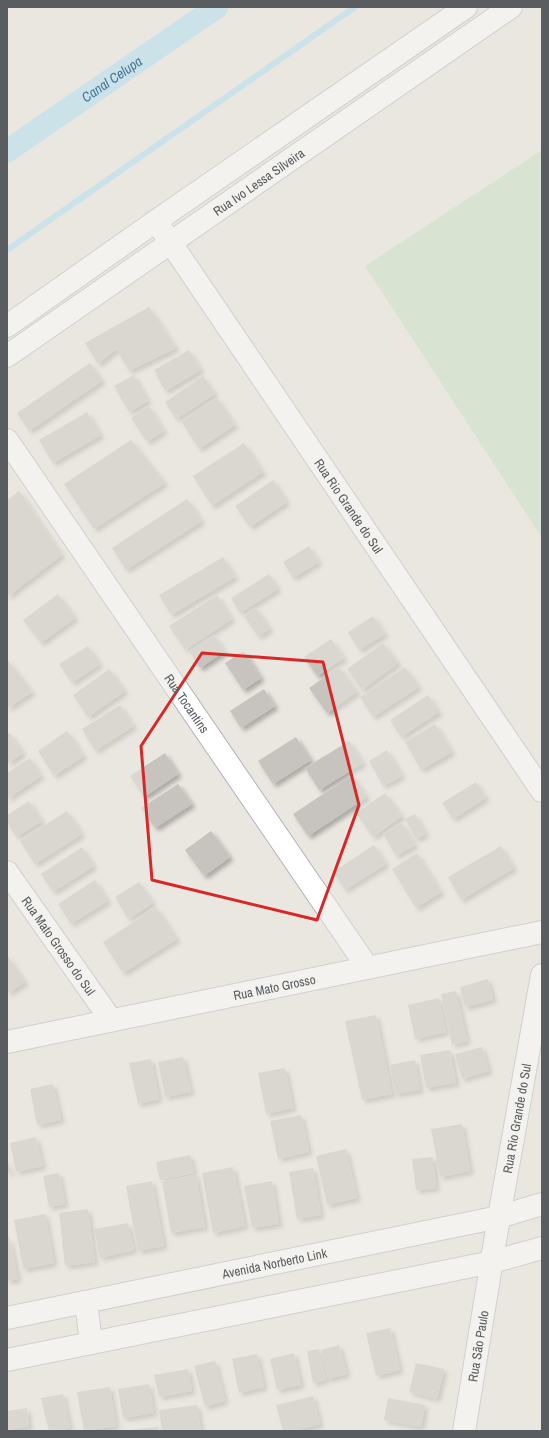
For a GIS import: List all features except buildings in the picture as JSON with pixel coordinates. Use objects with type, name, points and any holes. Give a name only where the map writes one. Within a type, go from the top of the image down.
[{"type":"street","name":"Rua Ivo Lessa Silveira","points":[[7,326],[466,7]]},
{"type":"street","name":"Rua Ivo Lessa Silveira","points":[[7,356],[511,7]]},
{"type":"street","name":"Rua Rio Grande do Sul","points":[[156,221],[542,790]]},
{"type":"street","name":"Rua Tocantins","points":[[7,440],[368,968]]},
{"type":"street","name":"Rua Mato Grosso do Sul","points":[[7,872],[111,1020]]},
{"type":"street","name":"Rua Mato Grosso","points":[[7,1042],[542,932]]},
{"type":"street","name":"Rua Rio Grande do Sul","points":[[492,1262],[542,975]]},
{"type":"street","name":"Avenida Norberto Link","points":[[7,1318],[499,1217],[542,1204]]},
{"type":"street","points":[[7,1360],[492,1262],[542,1248]]},
{"type":"street","name":"Rua São Paulo","points":[[464,1431],[492,1262]]},
{"type":"street","points":[[86,1302],[92,1343]]},
{"type":"highlighted area","points":[[202,653],[323,662],[359,805],[317,920],[152,880],[141,746]]},
{"type":"green space","points":[[542,150],[542,538],[365,266]]},
{"type":"waterway","name":"Canal Celupa","points":[[7,151],[217,7]]},
{"type":"waterway","points":[[7,250],[355,7]]}]
